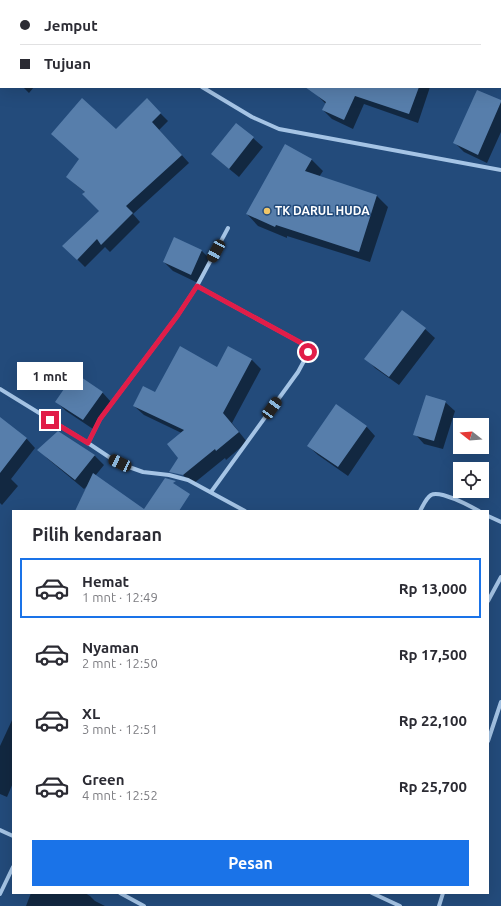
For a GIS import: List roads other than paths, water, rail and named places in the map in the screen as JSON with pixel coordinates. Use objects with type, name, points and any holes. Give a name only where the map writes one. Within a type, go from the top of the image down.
[{"type":"street","points":[[204,88],[252,117],[279,129],[501,170]]},
{"type":"street","points":[[88,443],[100,419],[178,315],[197,286],[228,228]]},
{"type":"street","points":[[197,286],[305,345],[308,352],[298,372],[211,492]]},
{"type":"street","points":[[0,389],[112,459],[143,472],[169,475],[188,480],[243,510]]},
{"type":"street","points":[[420,510],[426,499],[433,494],[461,502],[477,510]]},
{"type":"street","points":[[489,516],[501,522]]},
{"type":"street","points":[[489,599],[501,577]]},
{"type":"street","points":[[489,738],[501,702]]},
{"type":"street","points":[[0,830],[12,836]]},
{"type":"street","points":[[0,894],[12,869]]},
{"type":"street","points":[[122,894],[144,906]]},
{"type":"street","points":[[374,894],[400,906]]},
{"type":"street","points":[[439,906],[443,894]]},
{"type":"place","name":"TK DARUL HUDA","points":[[267,211]]}]
